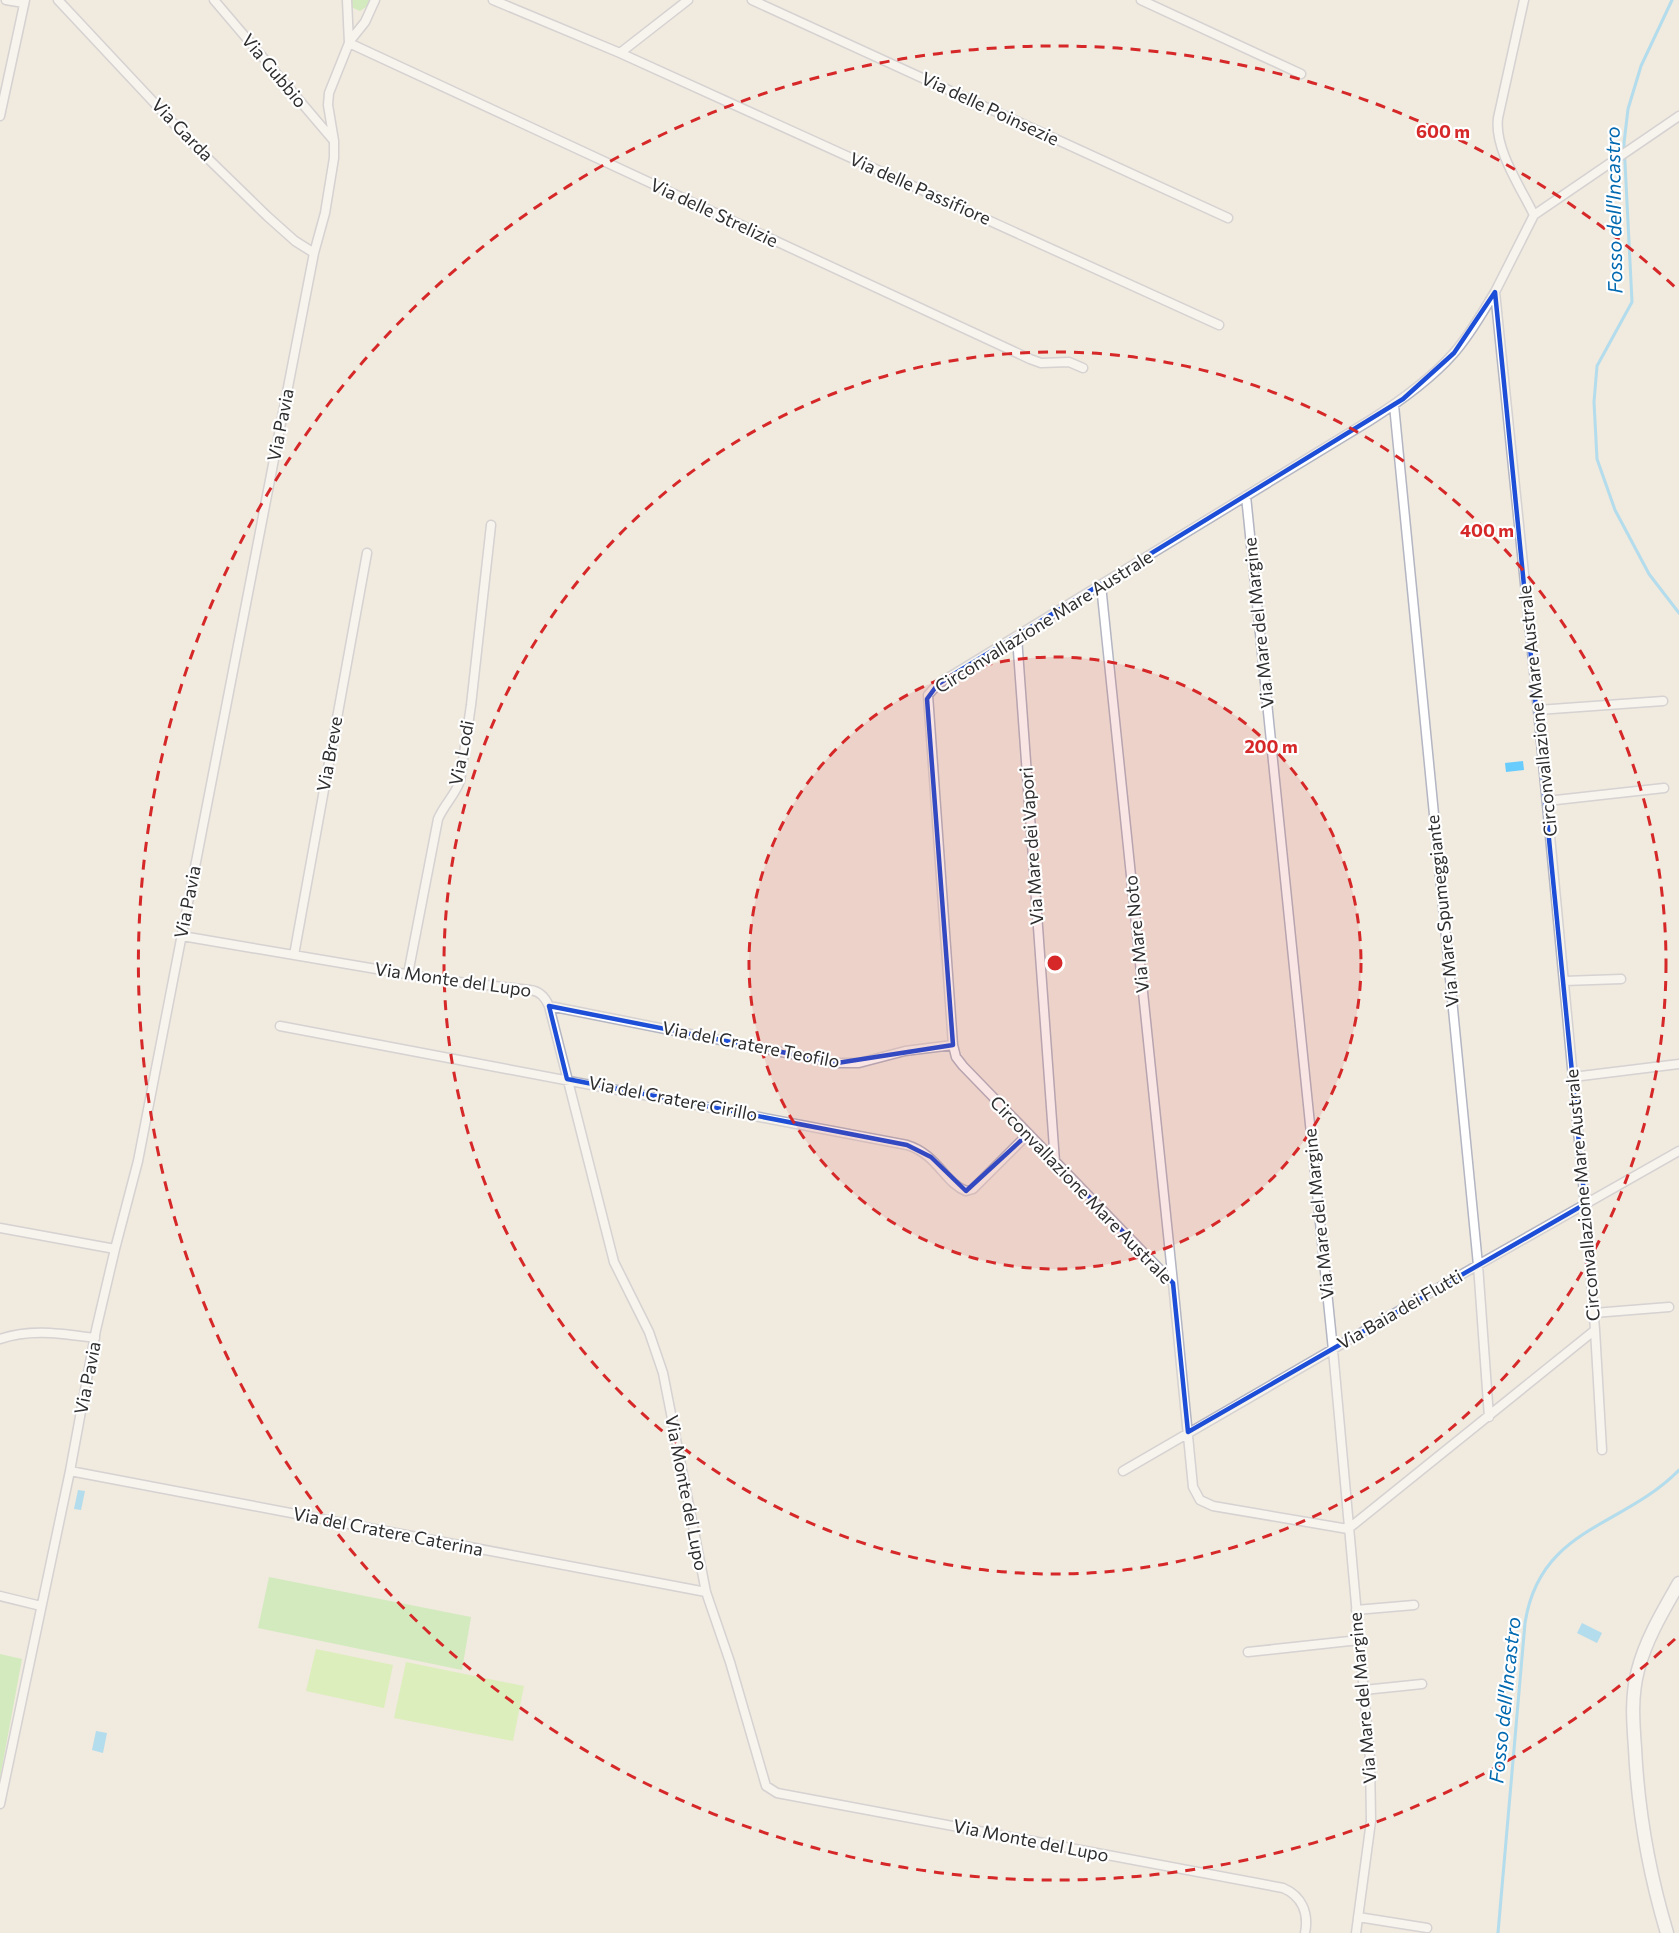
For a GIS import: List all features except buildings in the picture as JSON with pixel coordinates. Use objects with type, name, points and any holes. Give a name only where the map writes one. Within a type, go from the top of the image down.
[{"type":"main road","points":[[1668,1933],[1651,1872],[1643,1829],[1638,1796],[1633,1707],[1637,1671],[1645,1648],[1679,1583]]},
{"type":"street","points":[[0,116],[25,2],[6,0]]},
{"type":"street","name":"Via Garda","points":[[58,0],[190,141],[295,241],[314,253]]},
{"type":"street","name":"Via Gubbio","points":[[214,0],[334,141]]},
{"type":"street","name":"Via Pavia","points":[[0,1804],[70,1471],[95,1338],[138,1161],[314,253],[327,206],[334,141],[328,110],[329,93],[349,43],[346,0]]},
{"type":"street","points":[[349,43],[368,18],[375,0]]},
{"type":"street","name":"Via delle Passifiore","points":[[493,0],[620,53],[1219,325]]},
{"type":"street","points":[[620,53],[688,0]]},
{"type":"street","name":"Via delle Poinsezie","points":[[752,0],[1228,218]]},
{"type":"street","points":[[1142,0],[1301,74]]},
{"type":"street","points":[[1524,0],[1498,118],[1497,132],[1500,146],[1534,215],[1679,116]]},
{"type":"street","name":"Via delle Strelizie","points":[[349,43],[1030,359],[1046,363],[1069,362],[1083,368]]},
{"type":"street","name":"Circonvallazione Mare Australe","points":[[1495,292],[1547,801],[1585,1204],[1594,1330],[1348,1529],[1207,1504],[1200,1500],[1194,1490],[1173,1283],[956,1057],[953,1045],[927,699],[930,691],[938,684],[1394,405],[1428,379],[1469,334],[1495,292],[1534,215]]},
{"type":"street","name":"Via Mare Spumeggiante","points":[[1394,405],[1478,1265],[1489,1416]]},
{"type":"street","name":"Via Mare del Margine","points":[[1246,496],[1333,1350],[1370,1759],[1371,1807],[1367,1857],[1356,1933]]},
{"type":"street","name":"Via Lodi","points":[[408,974],[438,822],[443,808],[455,792],[459,781],[471,705],[491,525]]},
{"type":"street","name":"Via Breve","points":[[294,955],[367,553]]},
{"type":"street","name":"Via Mare Noto","points":[[1101,585],[1173,1283]]},
{"type":"street","name":"Via Mare dei Vapori","points":[[1017,637],[1055,1162]]},
{"type":"street","points":[[1538,710],[1663,701]]},
{"type":"street","points":[[1547,801],[1664,788]]},
{"type":"street","name":"Via Monte del Lupo","points":[[182,936],[451,982],[534,990],[542,995],[549,1006],[614,1262],[649,1332],[663,1373],[706,1592],[730,1662],[766,1786],[777,1793],[1283,1888],[1296,1896],[1303,1906],[1307,1919],[1305,1933]]},
{"type":"street","points":[[1564,981],[1621,979]]},
{"type":"street","name":"Via del Cratere Teofilo","points":[[549,1006],[837,1063],[859,1063],[905,1051],[953,1045]]},
{"type":"street","name":"Via del Cratere Cirillo","points":[[280,1026],[907,1144],[931,1157],[958,1186],[966,1191],[973,1189],[1028,1134]]},
{"type":"street","points":[[1573,1077],[1679,1064]]},
{"type":"street","name":"Via Baia dei Flutti","points":[[1123,1471],[1679,1151]]},
{"type":"street","points":[[0,1227],[115,1249]]},
{"type":"street","points":[[1594,1313],[1670,1307]]},
{"type":"street","points":[[1594,1330],[1602,1450]]},
{"type":"street","points":[[0,1339],[22,1333],[40,1332],[95,1338]]},
{"type":"street","name":"Via del Cratere Caterina","points":[[70,1471],[706,1592]]},
{"type":"street","points":[[0,1596],[41,1606]]},
{"type":"street","points":[[1356,1610],[1414,1605]]},
{"type":"street","points":[[1248,1652],[1359,1640]]},
{"type":"street","points":[[1364,1690],[1422,1684]]},
{"type":"street","points":[[1358,1917],[1427,1928]]},
{"type":"highlighted area","points":[[1495,292],[1585,1204],[1188,1432],[1173,1283],[1028,1134],[966,1191],[931,1157],[907,1145],[567,1079],[549,1006],[837,1063],[953,1045],[927,699],[938,684],[1403,399],[1454,353]]},
{"type":"green space","points":[[349,0],[372,0],[360,11],[351,7]]},
{"type":"green space","points":[[269,1577],[471,1617],[462,1670],[258,1628]]},
{"type":"green space","points":[[316,1649],[393,1665],[384,1708],[306,1691]]},
{"type":"green space","points":[[0,1654],[22,1659],[0,1778]]},
{"type":"green space","points":[[406,1662],[524,1686],[513,1741],[394,1718]]},
{"type":"water","points":[[1523,761],[1524,770],[1506,772],[1505,763]]},
{"type":"water","points":[[78,1490],[85,1491],[81,1510],[74,1509]]},
{"type":"water","points":[[1582,1623],[1602,1633],[1597,1643],[1577,1633]]},
{"type":"water","points":[[96,1731],[107,1733],[103,1753],[92,1750]]},
{"type":"waterway","name":"Fosso dell'Incastro","points":[[1672,0],[1641,66],[1628,109],[1624,143],[1632,302],[1597,366],[1594,402],[1597,459],[1615,510],[1649,574],[1679,613]]},
{"type":"waterway","name":"Fosso dell'Incastro","points":[[1498,1933],[1525,1623],[1534,1591],[1547,1567],[1565,1548],[1586,1532],[1657,1489],[1679,1470]]}]
